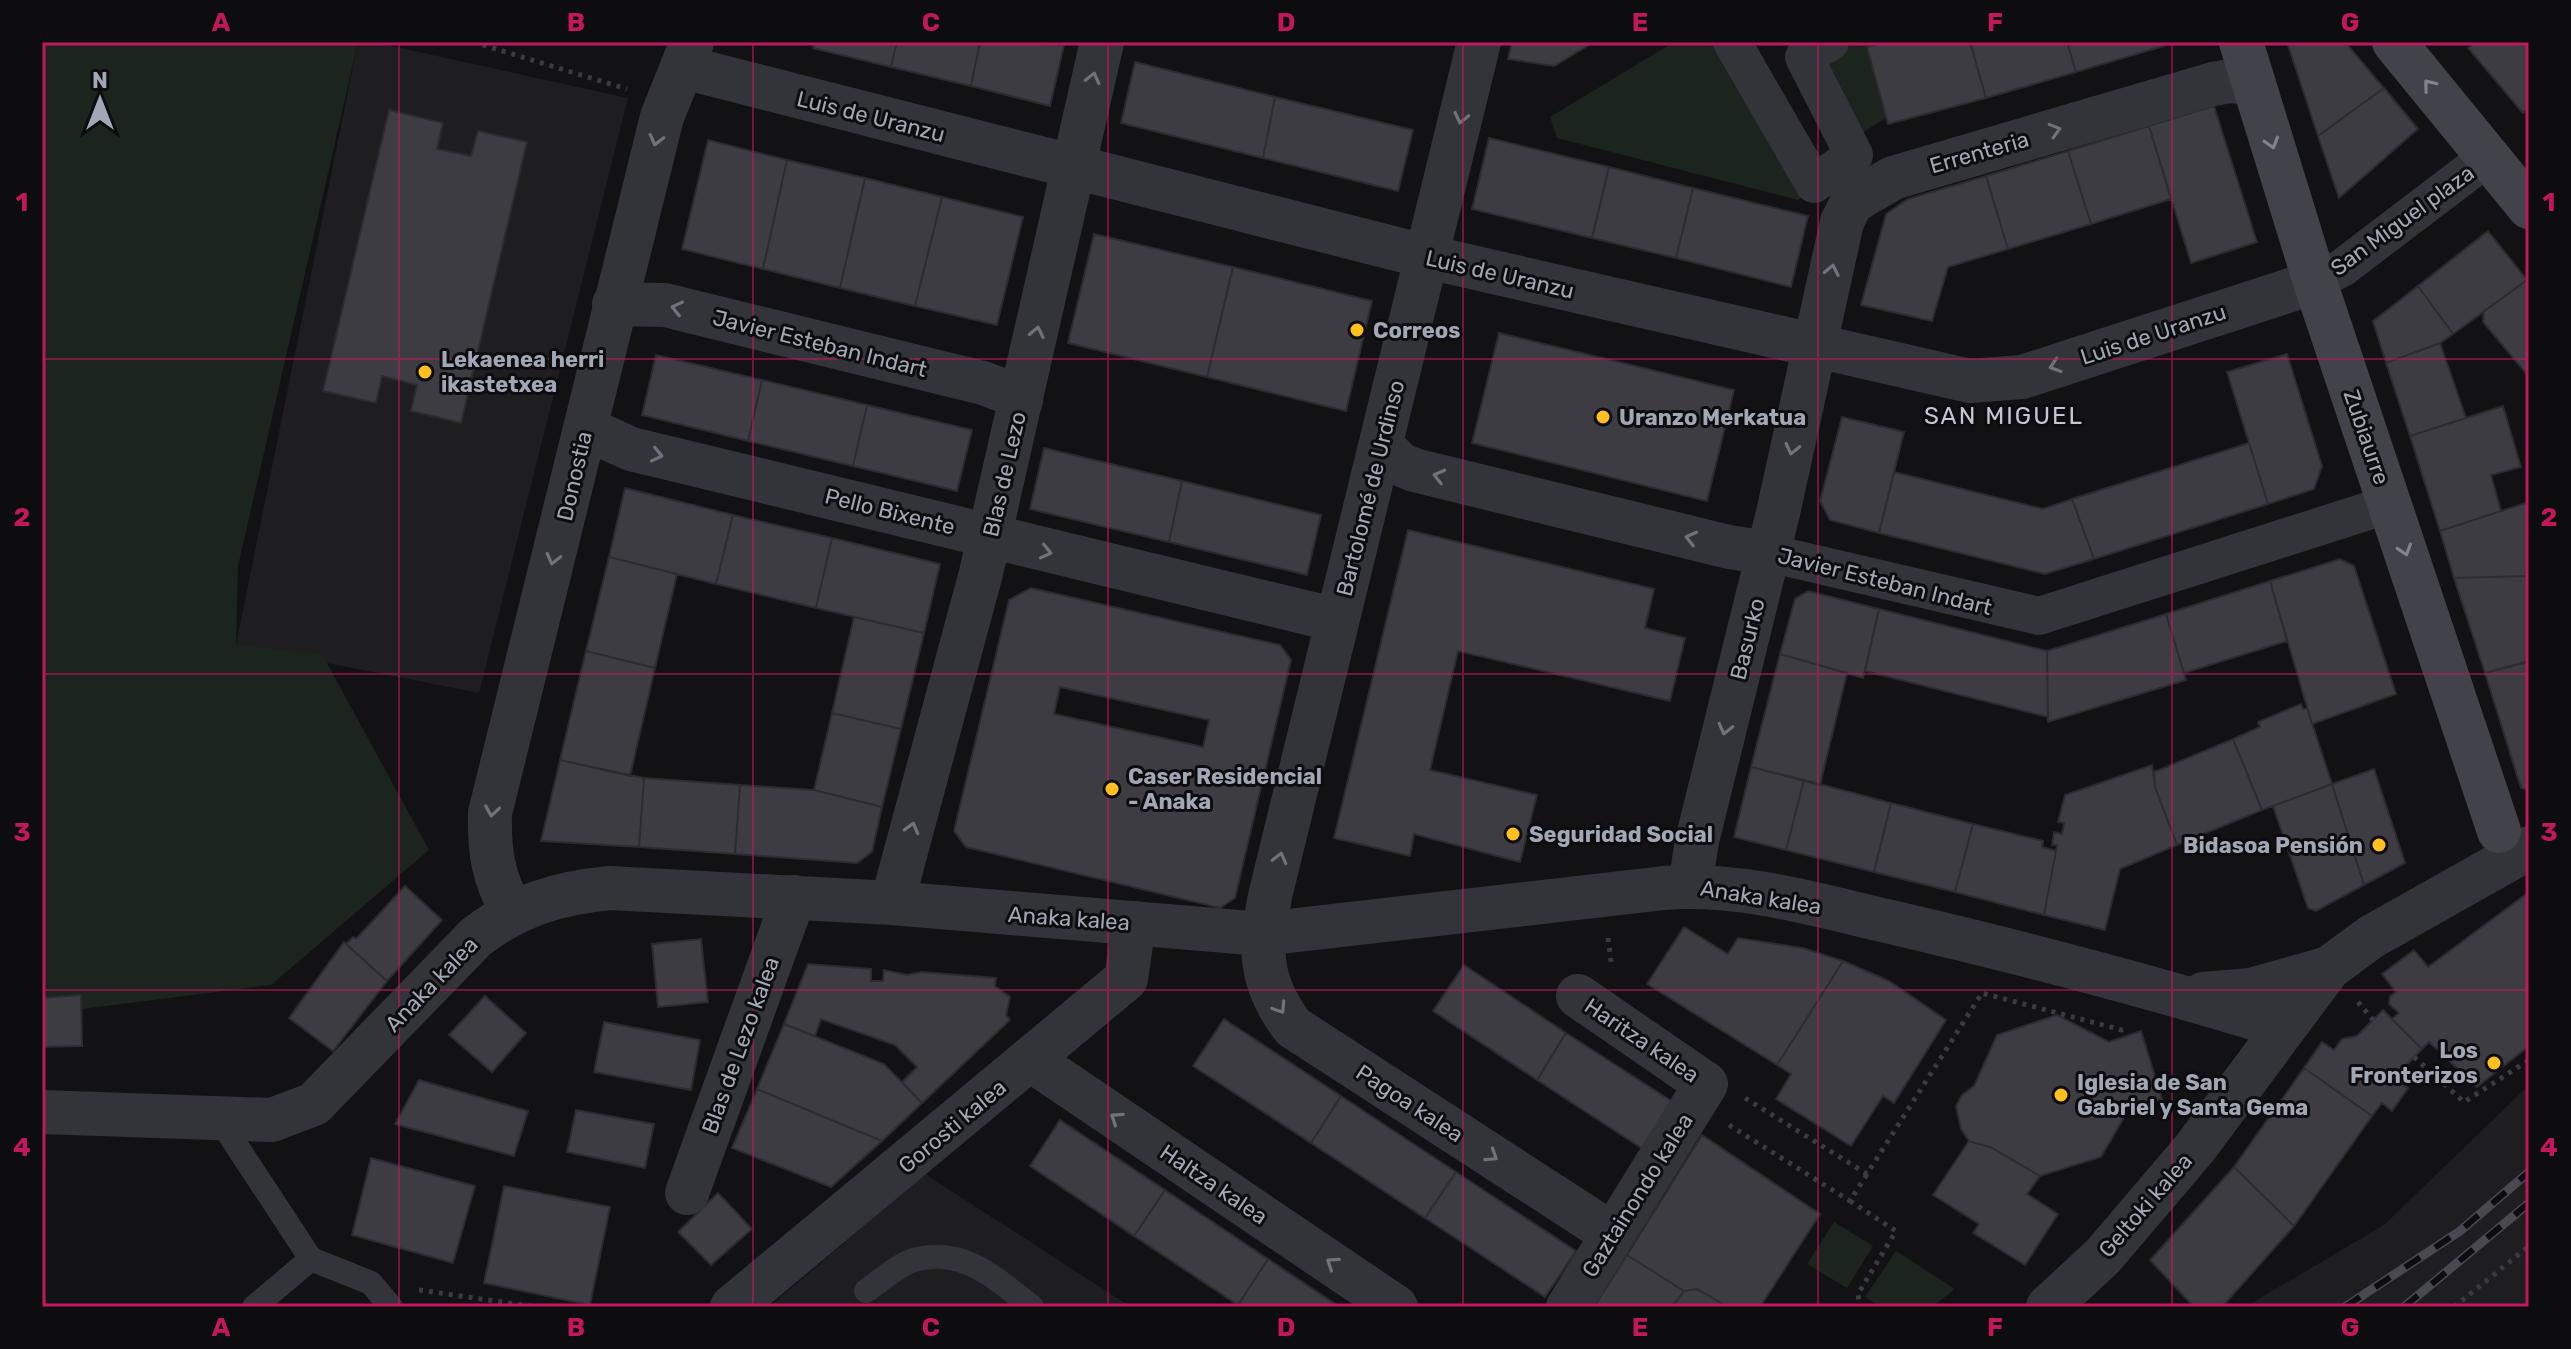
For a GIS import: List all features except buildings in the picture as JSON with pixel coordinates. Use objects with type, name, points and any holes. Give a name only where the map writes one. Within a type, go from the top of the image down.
[{"type":"main road","name":"Zubiaurre","points":[[2241,42],[2315,282],[2390,504],[2519,842]]},
{"type":"main road","points":[[2394,42],[2529,207]]},
{"type":"street","name":"Blas de Lezo","points":[[892,903],[990,537],[1071,166],[1102,42]]},
{"type":"street","name":"Bartolomé de Urdinso","points":[[1262,934],[1479,42]]},
{"type":"street","points":[[1732,42],[1814,184],[1854,155],[1804,57],[1830,42]]},
{"type":"street","name":"Donostia","points":[[512,911],[498,885],[490,858],[490,813],[662,117],[688,54]]},
{"type":"street","name":"Luis de Uranzu","points":[[688,54],[1071,166],[1428,257],[1970,381],[2022,377],[2315,282]]},
{"type":"street","name":"Errenteria","points":[[1815,346],[1842,222],[1852,202],[1867,191],[1893,178],[1938,164],[2213,84],[2230,81],[2254,84]]},
{"type":"street","name":"San Miguel plaza","points":[[2315,282],[2342,268],[2488,157]]},
{"type":"street","name":"Javier Esteban Indart","points":[[614,304],[665,305],[983,383],[1021,401]]},
{"type":"street","name":"Basurko","points":[[1690,886],[1697,841],[1815,346]]},
{"type":"street","name":"Pello Bixente","points":[[585,428],[631,449],[1316,615],[1338,616]]},
{"type":"street","name":"Javier Esteban Indart","points":[[1381,445],[1400,464],[1414,470],[1729,547],[1768,553],[2039,616],[2390,504]]},
{"type":"street","name":"Geltoki kalea","points":[[2048,1307],[2103,1256],[2195,1148],[2280,1026],[2329,968],[2371,937],[2479,876],[2494,855],[2519,842]]},
{"type":"street","name":"Anaka kalea","points":[[42,1112],[272,1120],[314,1104],[476,937],[512,911],[571,892],[610,888],[892,903],[1262,934],[1690,886],[1744,892],[1834,909],[2168,992],[2280,1026]]},
{"type":"street","name":"Blas de Lezo kalea","points":[[687,1193],[794,897]]},
{"type":"street","name":"Gorosti kalea","points":[[732,1307],[1126,979],[1134,923]]},
{"type":"street","name":"Pagoa kalea","points":[[1262,934],[1266,985],[1293,1027],[1612,1234]]},
{"type":"street","name":"Anaka kalea","points":[[2168,992],[2237,992],[2291,981],[2329,968]]},
{"type":"street","name":"Anaka kalea","points":[[2168,992],[2210,1016],[2229,1038],[2238,1066],[2233,1096]]},
{"type":"street","points":[[2237,992],[2260,1001],[2280,1026]]},
{"type":"street","name":"Haritza kalea","points":[[1578,996],[1725,1090]]},
{"type":"street","name":"Haltza kalea","points":[[1031,1060],[1396,1307]]},
{"type":"street","name":"Gaztainondo kalea","points":[[1568,1307],[1612,1234],[1725,1090]]},
{"type":"lane","points":[[219,1119],[311,1259],[371,1283],[391,1307]]},
{"type":"lane","points":[[866,1291],[912,1260],[943,1256],[977,1265],[1032,1307]]},
{"type":"lane","points":[[254,1307],[311,1259]]},
{"type":"path","points":[[473,42],[633,91],[662,117]]},
{"type":"path","points":[[1850,1201],[1963,1026]]},
{"type":"path","points":[[2414,1057],[2464,1102],[2527,1064]]},
{"type":"path","points":[[1725,1090],[1867,1174]]},
{"type":"path","points":[[1726,1124],[1896,1231],[1858,1294],[1860,1307]]},
{"type":"path","points":[[2454,1307],[2529,1246]]},
{"type":"path","points":[[371,1283],[536,1307]]},
{"type":"shaded area","points":[[42,42],[358,42],[238,566],[236,645],[322,654],[429,850],[271,985],[42,1014]]},
{"type":"shaded area","name":"Lekaenea herri ikastetxea","points":[[358,42],[373,42],[628,98],[479,693],[236,645]]},
{"type":"shaded area","points":[[1674,42],[1732,42],[1814,184],[1798,200],[1557,138],[1550,117]]},
{"type":"shaded area","points":[[1830,42],[1885,42],[1867,47],[1886,118],[1847,142],[1804,57]]},
{"type":"shaded area","points":[[2529,1085],[2529,1307],[2245,1307],[2384,1225]]},
{"type":"shaded area","points":[[925,1174],[1131,1307],[769,1307]]},
{"type":"shaded area","points":[[1834,1222],[1873,1246],[1847,1288],[1807,1264]]},
{"type":"shaded area","points":[[1896,1251],[1955,1289],[1932,1307],[1881,1307],[1865,1297]]},
{"type":"railway","points":[[2345,1307],[2460,1231],[2529,1172]]},
{"type":"railway","points":[[2404,1307],[2529,1203]]},
{"type":"place","name":"Correos","points":[[1357,330]]},
{"type":"place","name":"Lekaenea herri ikastetxea","points":[[425,372]]},
{"type":"place","name":"Uranzo Merkatua","points":[[1603,417]]},
{"type":"place","name":"Caser Residencial - Anaka","points":[[1112,789]]},
{"type":"place","name":"Seguridad Social","points":[[1513,834]]},
{"type":"place","name":"Bidasoa Pensión","points":[[2379,845]]},
{"type":"place","name":"Los Fronterizos","points":[[2494,1063]]},
{"type":"place","name":"Iglesia de San Gabriel y Santa Gema","points":[[2061,1095]]},
{"type":"district","name":"SAN MIGUEL","points":[[2004,416]]}]
